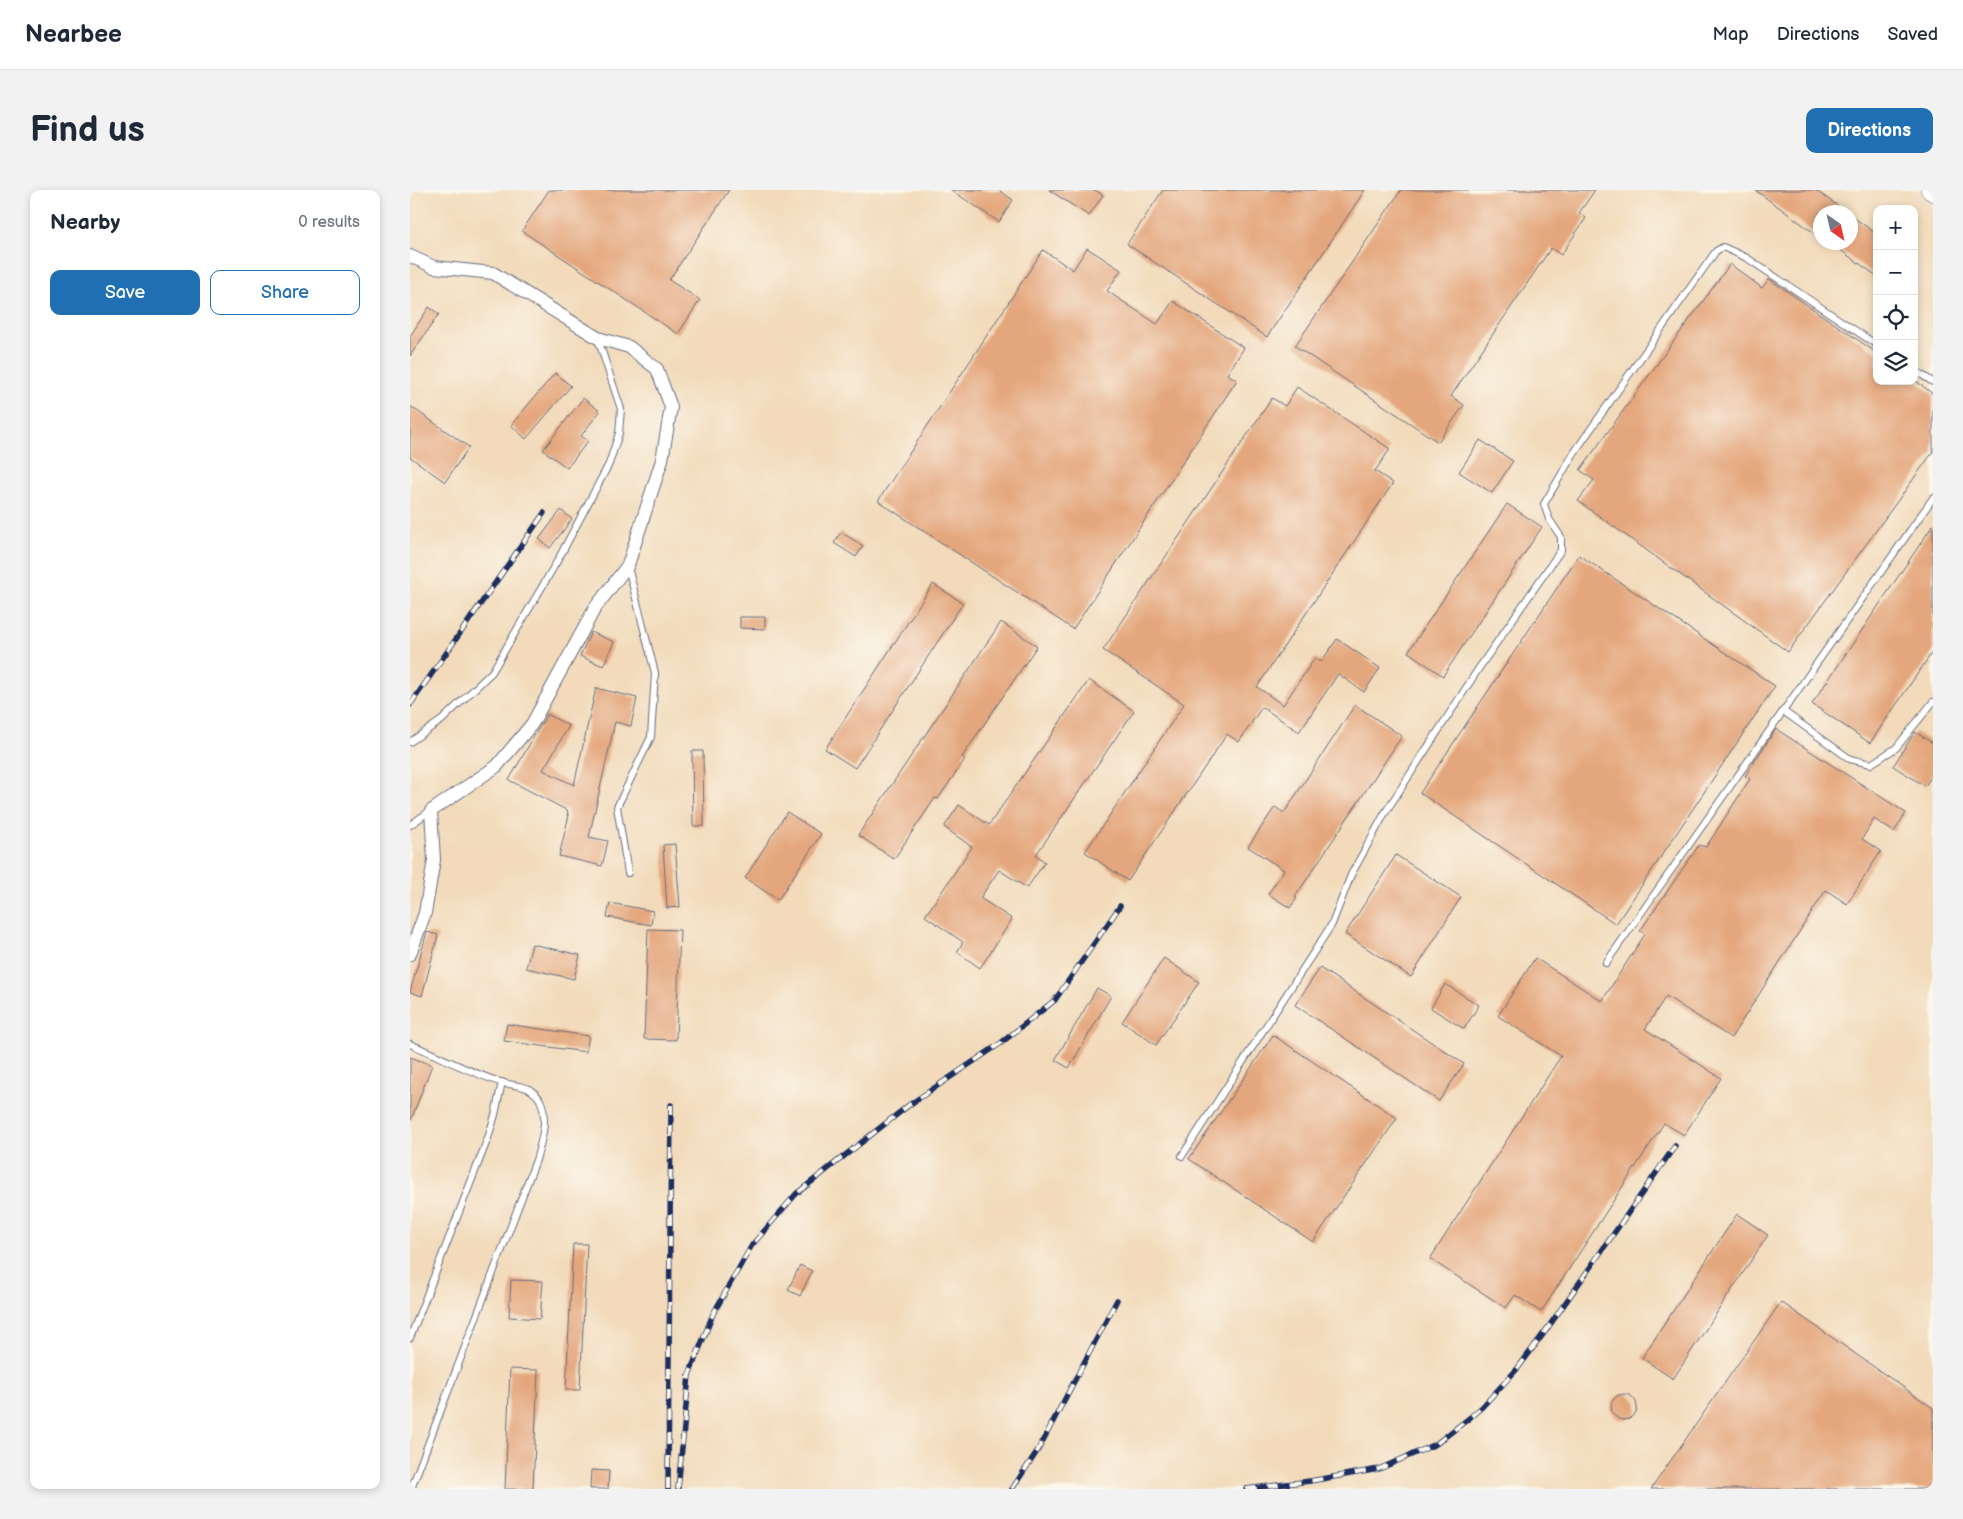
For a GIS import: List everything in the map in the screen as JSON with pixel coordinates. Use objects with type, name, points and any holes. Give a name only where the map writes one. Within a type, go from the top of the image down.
[{"type":"street","points":[[410,256],[434,267],[493,273],[598,338],[629,347],[657,369],[671,407],[662,460],[628,565],[595,608],[532,724],[497,766],[432,811],[434,860],[425,913],[410,954]]},
{"type":"lane","points":[[1182,1156],[1332,924],[1351,876],[1385,812],[1479,668],[1561,550],[1561,537],[1549,519],[1544,504],[1574,453],[1716,251],[1723,247],[1746,258],[1873,342]]},
{"type":"lane","points":[[410,742],[442,720],[492,672],[559,558],[608,464],[619,433],[621,409],[598,338]]},
{"type":"lane","points":[[1918,373],[1933,382]]},
{"type":"lane","points":[[1606,963],[1933,498]]},
{"type":"lane","points":[[628,565],[655,673],[651,737],[617,807],[628,873]]},
{"type":"lane","points":[[1784,712],[1850,759],[1871,764],[1896,748],[1933,702]]},
{"type":"lane","points":[[410,825],[432,811]]},
{"type":"lane","points":[[410,1044],[502,1082],[527,1088],[540,1100],[543,1109],[540,1146],[411,1489]]},
{"type":"lane","points":[[410,1338],[488,1138],[496,1115],[502,1082]]},
{"type":"building","points":[[549,190],[729,190],[669,280],[700,300],[678,334],[522,231]]},
{"type":"building","points":[[951,190],[999,190],[1013,200],[999,222]]},
{"type":"building","points":[[1049,190],[1095,190],[1103,195],[1089,216]]},
{"type":"building","points":[[1163,190],[1365,190],[1267,337],[1127,244]]},
{"type":"building","points":[[1401,190],[1595,190],[1579,213],[1586,218],[1561,255],[1551,248],[1451,396],[1464,405],[1438,442],[1295,346]]},
{"type":"building","points":[[1755,190],[1815,190],[1837,205],[1813,205],[1813,232]]},
{"type":"building","points":[[1858,221],[1873,231],[1873,273],[1840,250],[1858,250]]},
{"type":"building","points":[[1087,248],[1121,270],[1107,291],[1157,324],[1173,301],[1244,348],[1227,374],[1237,380],[1073,629],[878,501],[1043,250],[1073,270]]},
{"type":"building","points":[[1730,264],[1762,288],[1769,279],[1873,350],[1873,385],[1918,385],[1918,383],[1933,394],[1933,452],[1788,652],[1578,501],[1594,480],[1580,470]]},
{"type":"building","points":[[429,307],[439,314],[410,356],[410,336]]},
{"type":"building","points":[[555,373],[571,386],[526,439],[511,425]]},
{"type":"building","points":[[1297,387],[1390,449],[1375,471],[1393,483],[1257,687],[1283,705],[1315,658],[1321,662],[1337,639],[1380,668],[1364,692],[1338,674],[1299,732],[1262,707],[1239,742],[1227,734],[1128,881],[1085,852],[1184,704],[1103,650],[1272,398],[1285,406]]},
{"type":"building","points":[[583,398],[600,411],[581,436],[588,441],[567,468],[543,450]]},
{"type":"building","points":[[410,406],[469,447],[445,482],[410,457]]},
{"type":"building","points":[[1480,440],[1513,461],[1492,493],[1459,472]]},
{"type":"building","points":[[1507,504],[1542,527],[1443,676],[1408,652]]},
{"type":"building","points":[[561,510],[572,519],[550,548],[539,539]]},
{"type":"building","points":[[1933,525],[1933,651],[1870,743],[1812,704]]},
{"type":"building","points":[[841,532],[863,546],[856,557],[834,543]]},
{"type":"building","points":[[1579,555],[1775,686],[1616,924],[1420,793]]},
{"type":"building","points":[[933,584],[963,603],[855,768],[825,749]]},
{"type":"building","points":[[740,617],[765,617],[765,629],[740,628]]},
{"type":"building","points":[[1001,622],[1037,646],[962,757],[965,759],[938,799],[935,798],[894,859],[858,835]]},
{"type":"building","points":[[591,632],[614,642],[603,666],[580,656]]},
{"type":"building","points":[[1089,680],[1134,711],[1036,855],[1045,862],[1027,888],[999,870],[980,898],[1012,919],[980,968],[957,952],[963,942],[925,916],[972,847],[944,827],[959,805],[989,825]]},
{"type":"building","points":[[596,688],[637,698],[631,726],[615,722],[589,837],[608,841],[602,866],[559,856],[569,815],[567,815],[568,811],[509,780],[547,714],[569,726],[543,770],[574,785]]},
{"type":"building","points":[[1355,705],[1402,736],[1295,897],[1297,898],[1290,908],[1268,894],[1284,870],[1248,847],[1275,807],[1284,813]]},
{"type":"building","points":[[1776,729],[1906,813],[1894,832],[1874,819],[1862,839],[1881,851],[1847,904],[1826,890],[1731,1038],[1666,996],[1645,1029],[1721,1078],[1684,1135],[1664,1123],[1541,1312],[1515,1295],[1506,1308],[1430,1259],[1561,1056],[1498,1016],[1535,958],[1602,1001],[1645,934],[1640,931],[1699,845],[1706,847],[1750,779],[1745,776]]},
{"type":"building","points":[[1915,732],[1933,743],[1933,774],[1925,786],[1893,766]]},
{"type":"building","points":[[692,751],[703,751],[704,826],[693,826]]},
{"type":"building","points":[[787,812],[821,834],[778,900],[745,878]]},
{"type":"building","points":[[675,844],[680,907],[667,908],[663,845]]},
{"type":"building","points":[[1396,855],[1461,897],[1411,977],[1345,934]]},
{"type":"building","points":[[610,903],[653,911],[651,925],[607,917]]},
{"type":"building","points":[[648,929],[680,930],[676,1040],[644,1039]]},
{"type":"building","points":[[427,932],[438,935],[422,996],[410,992]]},
{"type":"building","points":[[532,944],[580,955],[574,979],[526,968]]},
{"type":"building","points":[[1164,958],[1199,982],[1156,1045],[1122,1022]]},
{"type":"building","points":[[1320,968],[1464,1064],[1439,1101],[1295,1005]]},
{"type":"building","points":[[1445,984],[1479,1005],[1464,1029],[1431,1008]]},
{"type":"building","points":[[1097,988],[1111,996],[1069,1068],[1055,1060]]},
{"type":"building","points":[[507,1024],[589,1036],[586,1052],[504,1041]]},
{"type":"building","points":[[1273,1035],[1397,1118],[1313,1242],[1189,1159]]},
{"type":"building","points":[[410,1057],[432,1065],[411,1120],[410,1120]]},
{"type":"building","points":[[1737,1214],[1768,1235],[1673,1379],[1642,1358]]},
{"type":"building","points":[[573,1244],[587,1244],[580,1390],[566,1390]]},
{"type":"building","points":[[800,1265],[812,1271],[800,1296],[788,1290]]},
{"type":"building","points":[[511,1280],[543,1281],[540,1319],[509,1317]]},
{"type":"building","points":[[1781,1302],[1933,1408],[1933,1489],[1651,1489]]},
{"type":"building","points":[[510,1369],[538,1370],[533,1489],[505,1489]]},
{"type":"building","points":[[1624,1394],[1633,1398],[1637,1407],[1633,1416],[1624,1420],[1615,1416],[1611,1407],[1615,1398]]},
{"type":"building","points":[[591,1470],[609,1471],[608,1489],[590,1489]]},
{"type":"railway","points":[[410,705],[544,513]]},
{"type":"railway","points":[[678,1489],[689,1375],[713,1314],[752,1245],[796,1194],[909,1105],[1001,1043],[1055,1000],[1120,906]]},
{"type":"railway","points":[[668,1489],[671,1105]]},
{"type":"railway","points":[[1246,1489],[1310,1481],[1379,1469],[1436,1444],[1468,1419],[1482,1407],[1518,1368],[1675,1146]]},
{"type":"railway","points":[[1012,1489],[1038,1450],[1117,1300]]}]
